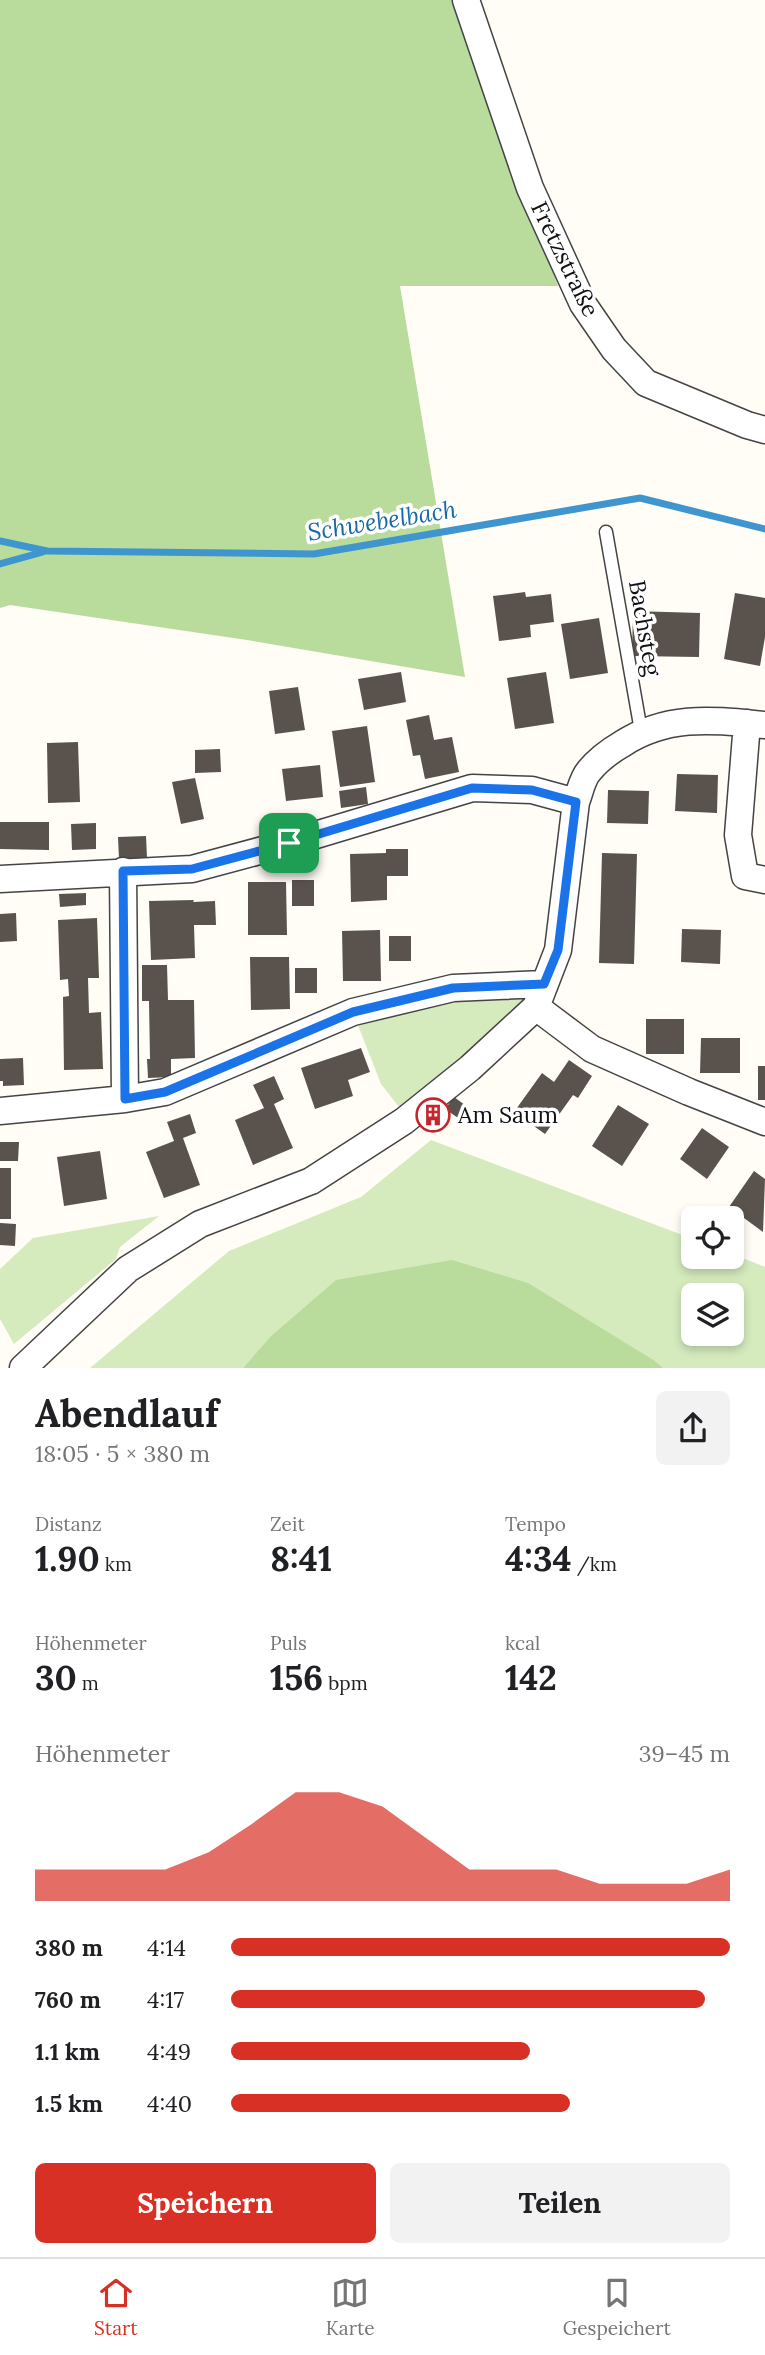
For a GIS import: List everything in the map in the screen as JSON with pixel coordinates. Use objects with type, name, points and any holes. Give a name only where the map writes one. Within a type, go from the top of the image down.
[{"type":"street","name":"Fretzstraße","points":[[466,0],[530,188],[583,304],[614,349],[646,383],[765,430]]},
{"type":"street","points":[[23,1368],[128,1269],[200,1224],[311,1181],[404,1121],[470,1068],[540,996],[558,950],[576,802],[587,773],[607,754],[641,731],[667,723],[694,721],[756,724],[738,835],[745,876],[765,880]]},
{"type":"street","points":[[0,880],[192,869],[472,788],[532,790],[576,802]]},
{"type":"street","points":[[123,871],[125,1099]]},
{"type":"street","points":[[0,1111],[125,1099],[165,1092],[353,1012],[453,988],[540,996],[592,1049],[765,1122]]},
{"type":"lane","name":"Bachsteg","points":[[606,532],[641,731]]},
{"type":"green space","points":[[0,0],[456,0],[558,286],[400,286],[465,677],[247,640],[10,605],[0,608]]},
{"type":"green space","points":[[539,987],[403,1112],[381,1084],[354,1015]]},
{"type":"green space","points":[[431,1140],[681,1234],[681,1269],[744,1269],[744,1259],[765,1267],[765,1368],[663,1368],[655,1361],[270,1337],[243,1368],[90,1368],[229,1251],[361,1197]]},
{"type":"green space","points":[[159,1216],[120,1247],[116,1259],[14,1344],[0,1319],[0,1269],[33,1238]]},
{"type":"green space","points":[[452,1260],[528,1283],[663,1368],[243,1368],[270,1337],[336,1280]]},
{"type":"building","points":[[525,592],[526,597],[551,594],[554,622],[530,625],[531,637],[499,641],[493,596]]},
{"type":"building","points":[[735,593],[765,598],[765,637],[760,666],[724,659]]},
{"type":"building","points":[[633,611],[700,613],[699,657],[632,656]]},
{"type":"building","points":[[599,618],[608,673],[570,679],[561,624]]},
{"type":"building","points":[[401,672],[406,702],[364,710],[358,679]]},
{"type":"building","points":[[546,672],[554,723],[515,729],[507,678]]},
{"type":"building","points":[[298,687],[305,730],[275,734],[269,691]]},
{"type":"building","points":[[429,715],[434,740],[452,737],[459,772],[425,779],[420,755],[413,756],[406,720]]},
{"type":"building","points":[[367,726],[375,782],[340,787],[332,731]]},
{"type":"building","points":[[78,742],[80,802],[48,803],[47,743]]},
{"type":"building","points":[[220,749],[221,772],[195,773],[195,750]]},
{"type":"building","points":[[320,765],[323,797],[286,801],[282,769]]},
{"type":"building","points":[[677,774],[718,775],[717,813],[675,811]]},
{"type":"building","points":[[195,778],[204,819],[181,824],[172,782]]},
{"type":"building","points":[[366,787],[368,804],[341,808],[339,791]]},
{"type":"building","points":[[608,790],[649,791],[648,824],[607,823]]},
{"type":"building","points":[[0,822],[49,822],[49,850],[0,849]]},
{"type":"building","points":[[96,823],[96,849],[72,850],[71,824]]},
{"type":"building","points":[[146,836],[147,858],[119,859],[118,837]]},
{"type":"building","points":[[386,849],[408,849],[408,876],[387,876],[387,900],[351,902],[350,854],[386,853]]},
{"type":"building","points":[[602,853],[637,854],[634,964],[599,963]]},
{"type":"building","points":[[292,880],[314,880],[314,906],[292,906]]},
{"type":"building","points":[[248,882],[286,882],[287,935],[248,935]]},
{"type":"building","points":[[86,893],[86,905],[60,907],[59,894]]},
{"type":"building","points":[[194,900],[193,902],[215,901],[216,925],[194,925],[195,958],[151,960],[149,901]]},
{"type":"building","points":[[16,913],[17,941],[0,942],[0,914]]},
{"type":"building","points":[[97,918],[99,978],[88,978],[89,1013],[101,1012],[103,1069],[64,1070],[63,997],[69,996],[68,979],[60,980],[58,920]]},
{"type":"building","points":[[682,929],[721,930],[720,964],[681,962]]},
{"type":"building","points":[[380,930],[381,981],[343,981],[342,931]]},
{"type":"building","points":[[389,936],[411,936],[411,961],[389,961]]},
{"type":"building","points":[[250,957],[289,957],[290,1009],[251,1010]]},
{"type":"building","points":[[142,965],[167,965],[168,1000],[194,1000],[195,1058],[171,1059],[171,1077],[148,1078],[149,1001],[142,1001]]},
{"type":"building","points":[[295,968],[317,968],[317,993],[295,993]]},
{"type":"building","points":[[646,1019],[684,1019],[684,1054],[646,1054]]},
{"type":"building","points":[[701,1038],[740,1038],[740,1073],[700,1073]]},
{"type":"building","points":[[361,1048],[370,1072],[348,1080],[353,1096],[315,1109],[301,1068]]},
{"type":"building","points":[[23,1058],[24,1085],[3,1086],[3,1081],[0,1081],[0,1059]]},
{"type":"building","points":[[569,1060],[592,1076],[578,1098],[573,1095],[545,1134],[514,1112],[542,1073],[554,1082]]},
{"type":"building","points":[[758,1066],[765,1066],[765,1100],[758,1100]]},
{"type":"building","points":[[274,1076],[284,1099],[274,1104],[293,1148],[253,1165],[235,1120],[264,1108],[253,1085]]},
{"type":"building","points":[[454,1097],[469,1108],[461,1120],[445,1109]]},
{"type":"building","points":[[618,1105],[649,1124],[622,1166],[592,1146]]},
{"type":"building","points":[[190,1114],[196,1133],[183,1138],[200,1185],[164,1198],[146,1152],[174,1141],[167,1122]]},
{"type":"building","points":[[702,1128],[729,1147],[707,1179],[680,1159]]},
{"type":"building","points":[[0,1142],[19,1142],[18,1161],[0,1161]]},
{"type":"building","points":[[100,1151],[107,1199],[64,1206],[57,1157]]},
{"type":"building","points":[[0,1168],[11,1168],[11,1219],[0,1219]]},
{"type":"building","points":[[754,1171],[765,1179],[763,1232],[744,1218],[744,1206],[730,1206]]},
{"type":"building","points":[[0,1223],[16,1224],[15,1246],[0,1245]]},
{"type":"waterway","name":"Schwebelbach","points":[[0,541],[47,551],[314,554],[640,498],[765,529]]},
{"type":"waterway","points":[[0,564],[43,552]]},
{"type":"place","name":"Am Saum","points":[[433,1115]]},
{"type":"route","points":[[472,788],[532,790],[576,802],[558,950],[544,984],[453,988],[353,1012],[165,1092],[125,1099],[123,871],[192,869],[289,843],[472,788]]}]
